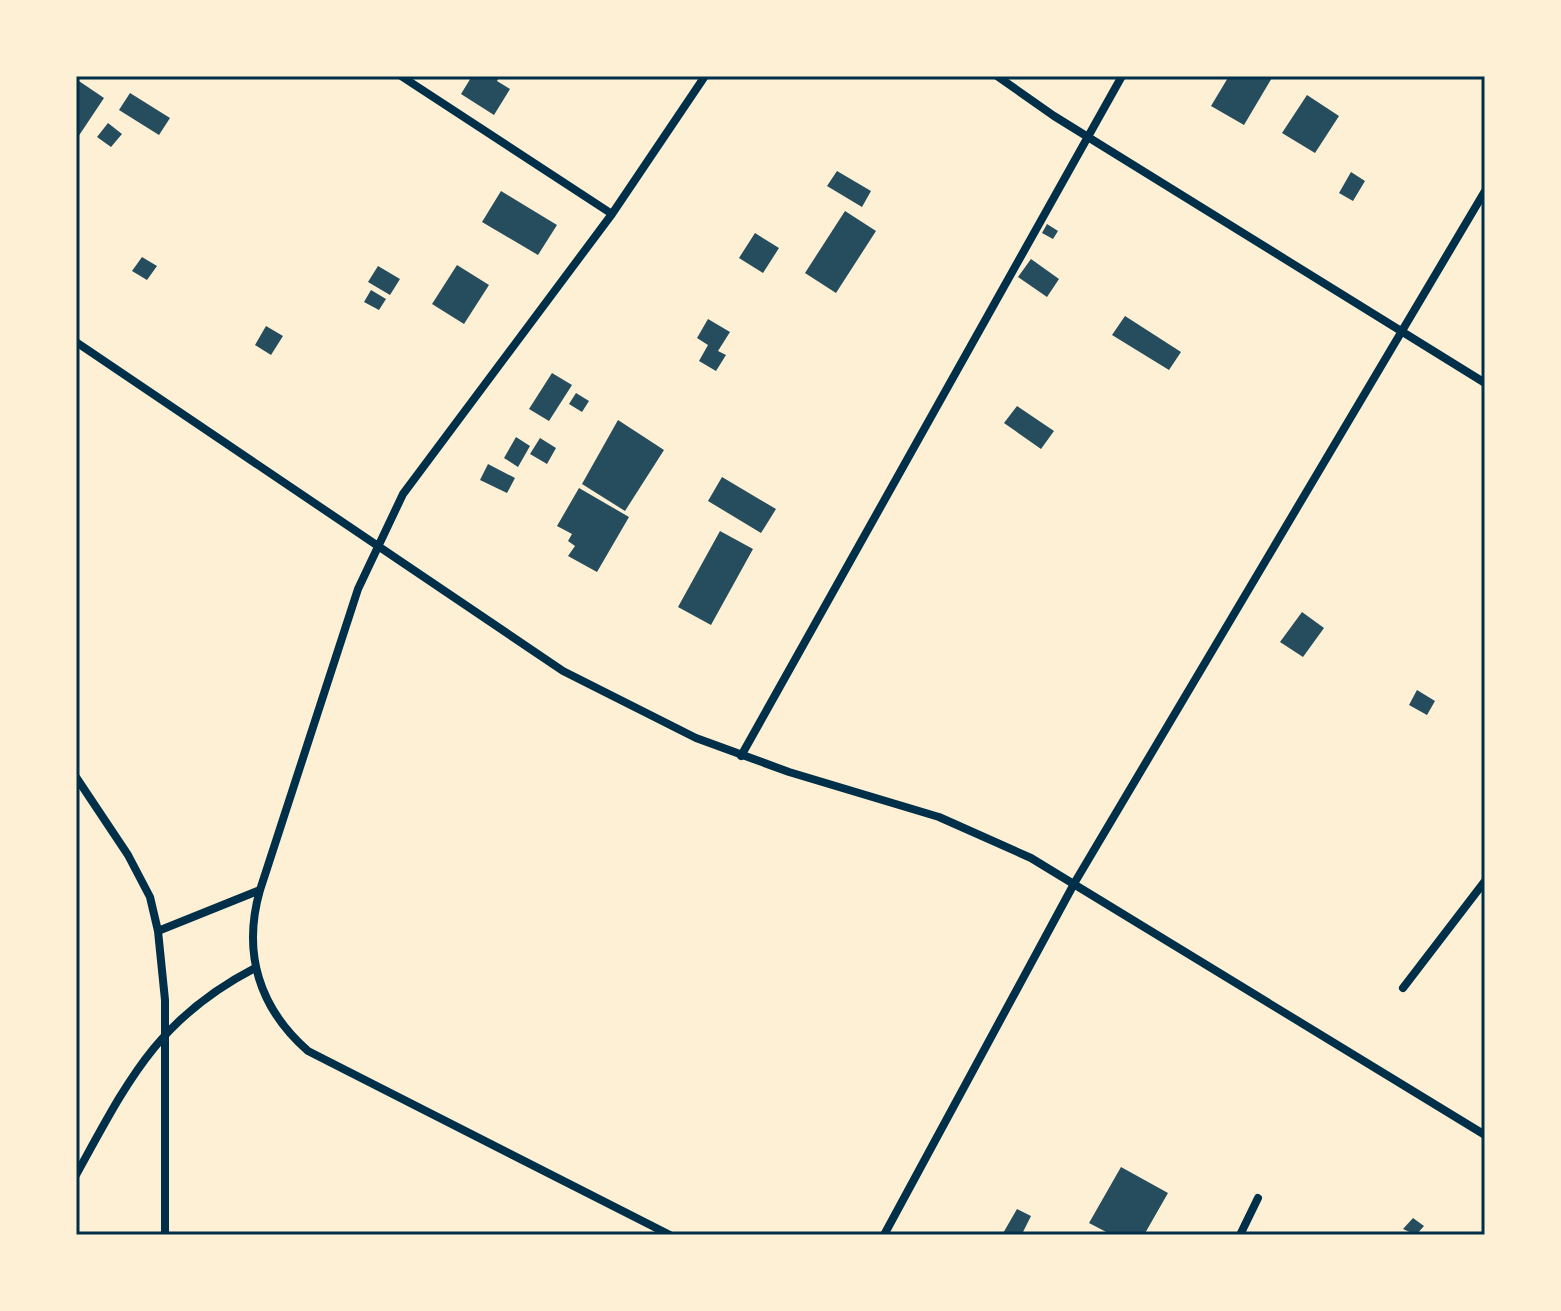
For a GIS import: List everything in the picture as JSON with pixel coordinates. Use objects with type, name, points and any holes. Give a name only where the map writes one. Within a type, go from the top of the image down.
[{"type":"street","points":[[401,76],[612,214]]},
{"type":"street","points":[[670,1235],[308,1051],[274,1015],[255,968],[252,929],[260,890],[358,589],[376,545],[403,494],[612,214],[705,76]]},
{"type":"street","points":[[997,76],[1088,137],[1485,383]]},
{"type":"street","points":[[741,756],[1122,76]]},
{"type":"street","points":[[884,1235],[1075,882],[1485,191]]},
{"type":"street","points":[[76,342],[574,677],[650,718],[741,756],[939,817],[985,836],[1075,882],[1485,1135]]},
{"type":"street","points":[[76,777],[128,855],[150,897],[158,931],[166,1031],[165,1235]]},
{"type":"street","points":[[1403,988],[1485,881]]},
{"type":"street","points":[[158,931],[260,890]]},
{"type":"street","points":[[76,1175],[132,1074],[166,1031],[208,996],[255,968]]},
{"type":"street","points":[[1240,1235],[1258,1198]]},
{"type":"building","points":[[472,76],[500,76],[497,81],[510,89],[494,115],[461,94]]},
{"type":"building","points":[[1229,76],[1273,76],[1244,125],[1211,106]]},
{"type":"building","points":[[76,79],[104,98],[76,140]]},
{"type":"building","points":[[130,93],[170,118],[159,135],[119,110]]},
{"type":"building","points":[[1307,95],[1339,116],[1315,153],[1282,133]]},
{"type":"building","points":[[108,123],[122,134],[111,147],[97,137]]},
{"type":"building","points":[[837,171],[871,191],[862,207],[827,186]]},
{"type":"building","points":[[1351,172],[1365,181],[1353,201],[1339,193]]},
{"type":"building","points":[[501,191],[557,225],[538,255],[482,222]]},
{"type":"building","points":[[845,211],[876,231],[836,293],[805,273]]},
{"type":"building","points":[[1047,224],[1058,231],[1053,239],[1042,233]]},
{"type":"building","points":[[755,233],[779,248],[763,273],[739,258]]},
{"type":"building","points":[[142,257],[157,266],[147,280],[132,271]]},
{"type":"building","points":[[1031,259],[1059,279],[1047,297],[1018,277]]},
{"type":"building","points":[[457,265],[489,285],[464,324],[432,304]]},
{"type":"building","points":[[378,266],[400,279],[390,295],[368,282]]},
{"type":"building","points":[[371,290],[386,299],[379,310],[364,302]]},
{"type":"building","points":[[1125,316],[1181,352],[1169,370],[1112,335]]},
{"type":"building","points":[[708,319],[730,332],[718,351],[726,355],[716,371],[699,361],[708,345],[697,338]]},
{"type":"building","points":[[266,326],[283,336],[271,355],[255,345]]},
{"type":"building","points":[[552,373],[572,385],[549,421],[529,409]]},
{"type":"building","points":[[576,393],[589,401],[582,412],[569,404]]},
{"type":"building","points":[[1017,406],[1054,431],[1041,449],[1004,423]]},
{"type":"building","points":[[618,420],[664,450],[625,511],[582,484]]},
{"type":"building","points":[[516,437],[530,446],[518,467],[504,458]]},
{"type":"building","points":[[540,438],[556,448],[547,464],[530,454]]},
{"type":"building","points":[[488,464],[515,478],[507,493],[480,480]]},
{"type":"building","points":[[722,477],[776,509],[761,533],[708,501]]},
{"type":"building","points":[[579,488],[629,517],[597,572],[568,556],[575,546],[568,541],[572,534],[557,526]]},
{"type":"building","points":[[720,531],[753,549],[711,625],[678,607]]},
{"type":"building","points":[[1302,612],[1324,628],[1303,657],[1280,642]]},
{"type":"building","points":[[1417,690],[1435,701],[1427,715],[1409,705]]},
{"type":"building","points":[[1121,1167],[1168,1193],[1144,1235],[1112,1235],[1089,1223]]},
{"type":"building","points":[[1017,1209],[1031,1216],[1023,1232],[1029,1235],[1002,1235]]},
{"type":"building","points":[[1413,1218],[1424,1226],[1416,1235],[1403,1229]]}]
